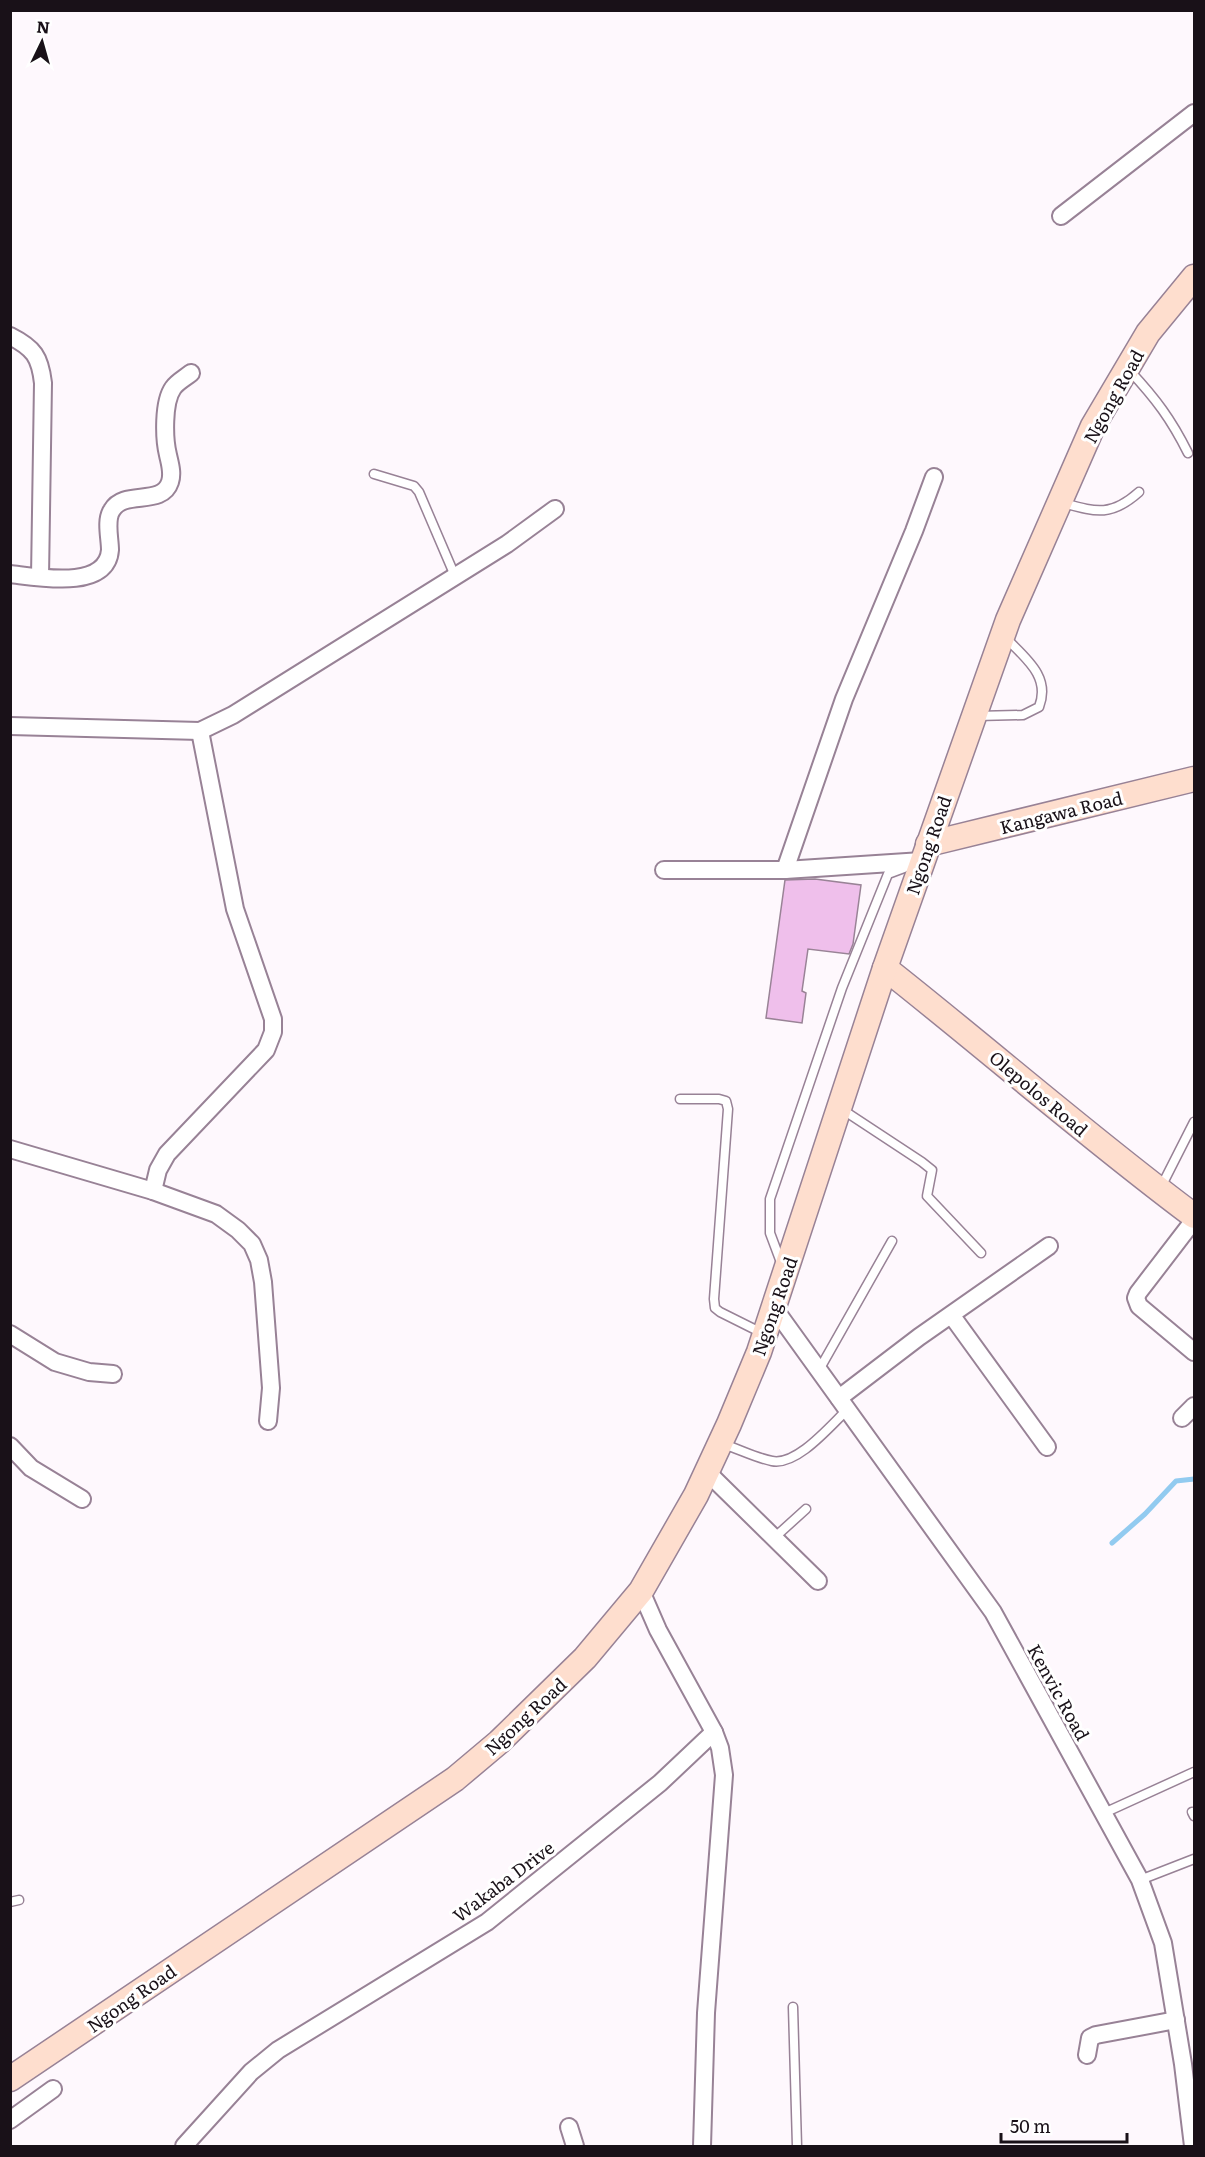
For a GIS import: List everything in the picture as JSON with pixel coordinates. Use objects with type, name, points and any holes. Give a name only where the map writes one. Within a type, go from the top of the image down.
[{"type":"main road","name":"Ngong Road","points":[[10,2079],[454,1779],[499,1742],[585,1658],[641,1591],[696,1495],[721,1443],[765,1334],[885,968],[1003,635],[1093,426],[1148,333],[1194,277]]},
{"type":"main road","name":"Kangawa Road","points":[[925,853],[1194,779]]},
{"type":"main road","name":"Olepolos Road","points":[[885,968],[970,1035],[1073,1123],[1194,1218]]},
{"type":"street","points":[[1061,216],[1194,112]]},
{"type":"street","points":[[10,336],[31,350],[41,364],[40,577]]},
{"type":"street","points":[[10,574],[59,579],[90,576],[101,570],[109,556],[111,510],[118,502],[159,494],[166,490],[170,482],[172,470],[166,441],[168,399],[173,388],[191,373]]},
{"type":"street","points":[[785,870],[844,699],[934,477]]},
{"type":"street","points":[[10,726],[200,731],[233,715],[507,544],[555,509]]},
{"type":"street","points":[[153,1191],[158,1170],[167,1154],[266,1050],[273,1032],[270,1006],[235,909],[200,731]]},
{"type":"street","points":[[664,870],[785,870],[925,853]]},
{"type":"street","points":[[10,1149],[153,1191],[216,1214],[252,1244],[259,1260],[264,1294],[271,1388],[268,1421]]},
{"type":"street","points":[[1194,1218],[1137,1293],[1136,1298],[1139,1306],[1194,1352]]},
{"type":"street","points":[[844,1404],[919,1337],[1049,1246]]},
{"type":"street","name":"Kenvic Road","points":[[774,1308],[993,1612],[1140,1880],[1163,1943],[1193,2146]]},
{"type":"street","points":[[952,1316],[1047,1447]]},
{"type":"street","points":[[10,1334],[55,1362],[89,1372],[113,1374]]},
{"type":"street","points":[[1182,1418],[1194,1406]]},
{"type":"street","points":[[10,1446],[31,1468],[82,1499]]},
{"type":"street","points":[[707,1472],[818,1581]]},
{"type":"street","points":[[641,1591],[658,1630],[714,1732],[720,1748],[723,1775],[706,2013],[702,2146]]},
{"type":"street","name":"Wakaba Drive","points":[[184,2146],[251,2072],[278,2050],[487,1922],[660,1783],[714,1732]]},
{"type":"street","points":[[1088,2055],[1090,2038],[1096,2035],[1176,2020]]},
{"type":"street","points":[[10,2120],[53,2089]]},
{"type":"street","points":[[569,2127],[576,2146]]},
{"type":"lane","points":[[1127,368],[1157,400],[1174,424],[1188,453]]},
{"type":"lane","points":[[374,474],[414,486],[419,492],[455,576]]},
{"type":"lane","points":[[1059,503],[1096,512],[1121,505],[1139,492]]},
{"type":"lane","points":[[974,716],[1023,715],[1039,707],[1044,695],[1042,681],[1032,665],[1003,635]]},
{"type":"lane","points":[[785,1274],[770,1233],[770,1199],[842,988],[888,874],[925,853]]},
{"type":"lane","points":[[680,1099],[726,1101],[728,1109],[714,1299],[716,1308],[720,1311],[765,1334]]},
{"type":"lane","points":[[840,1108],[932,1170],[927,1196],[981,1254]]},
{"type":"lane","points":[[1159,1190],[1194,1122]]},
{"type":"lane","points":[[819,1370],[892,1241]]},
{"type":"lane","points":[[721,1443],[771,1461],[787,1460],[803,1451],[844,1404]]},
{"type":"lane","points":[[774,1538],[806,1509]]},
{"type":"lane","points":[[1104,1813],[1194,1772]]},
{"type":"lane","points":[[1140,1880],[1194,1859]]},
{"type":"lane","points":[[793,2007],[797,2146]]},
{"type":"building","points":[[815,879],[861,885],[853,944],[849,954],[808,949],[802,991],[806,993],[802,1023],[766,1018],[785,880]]},
{"type":"waterway","points":[[1112,1543],[1145,1514],[1176,1481],[1194,1479]]}]
